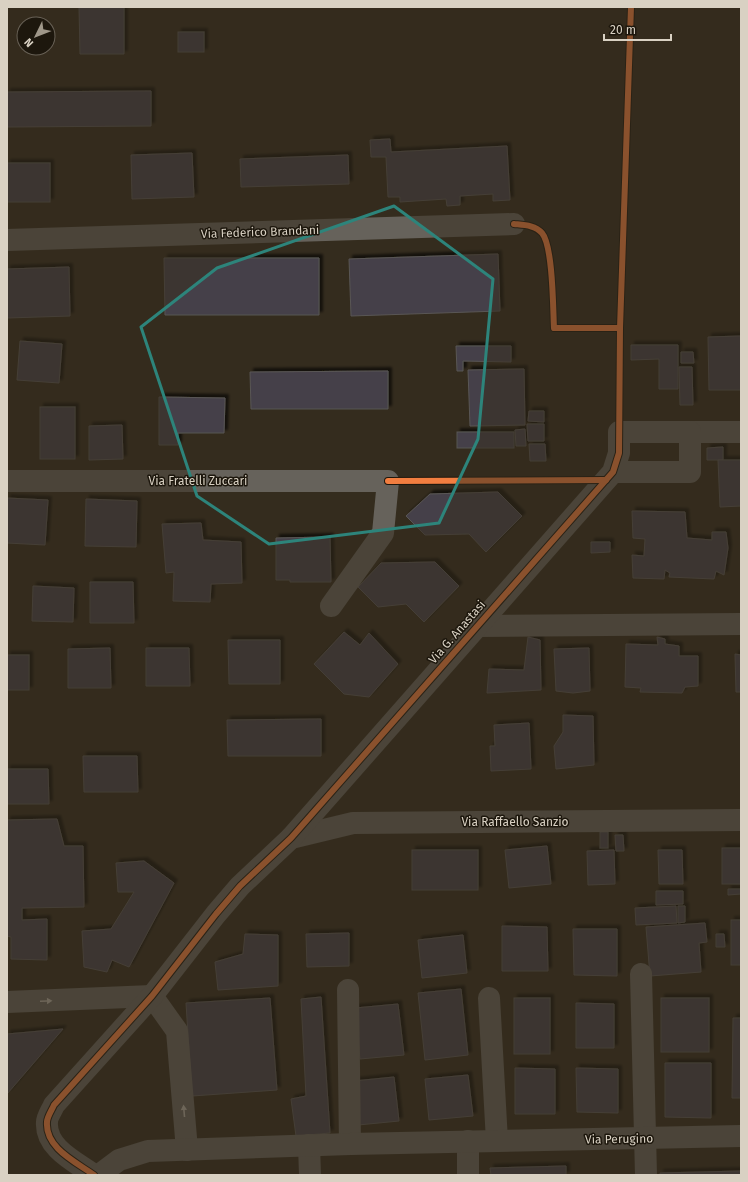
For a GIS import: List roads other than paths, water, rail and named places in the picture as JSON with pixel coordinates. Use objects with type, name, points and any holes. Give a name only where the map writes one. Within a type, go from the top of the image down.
[{"type":"street","name":"Via Federico Brandani","points":[[7,240],[514,224]]},
{"type":"street","name":"Via G. Anastasi","points":[[94,1175],[59,1150],[49,1138],[47,1121],[54,1105],[152,996],[216,914],[240,886],[291,838],[613,472],[619,453],[619,432],[690,432]]},
{"type":"street","points":[[613,472],[690,472],[690,432],[741,432]]},
{"type":"street","name":"Via Fratelli Zuccari","points":[[7,481],[388,481],[383,533],[331,606]]},
{"type":"street","points":[[477,626],[741,624]]},
{"type":"street","name":"Via Raffaello Sanzio","points":[[291,838],[353,823],[741,820]]},
{"type":"street","points":[[641,974],[646,1175]]},
{"type":"street","points":[[348,990],[350,1144]]},
{"type":"street","points":[[7,1002],[152,996],[177,1031],[187,1150]]},
{"type":"street","points":[[489,998],[497,1141]]},
{"type":"street","name":"Via Perugino","points":[[100,1175],[119,1160],[148,1151],[309,1145],[741,1136]]},
{"type":"street","points":[[468,1141],[468,1175]]},
{"type":"street","points":[[309,1145],[310,1175]]}]
